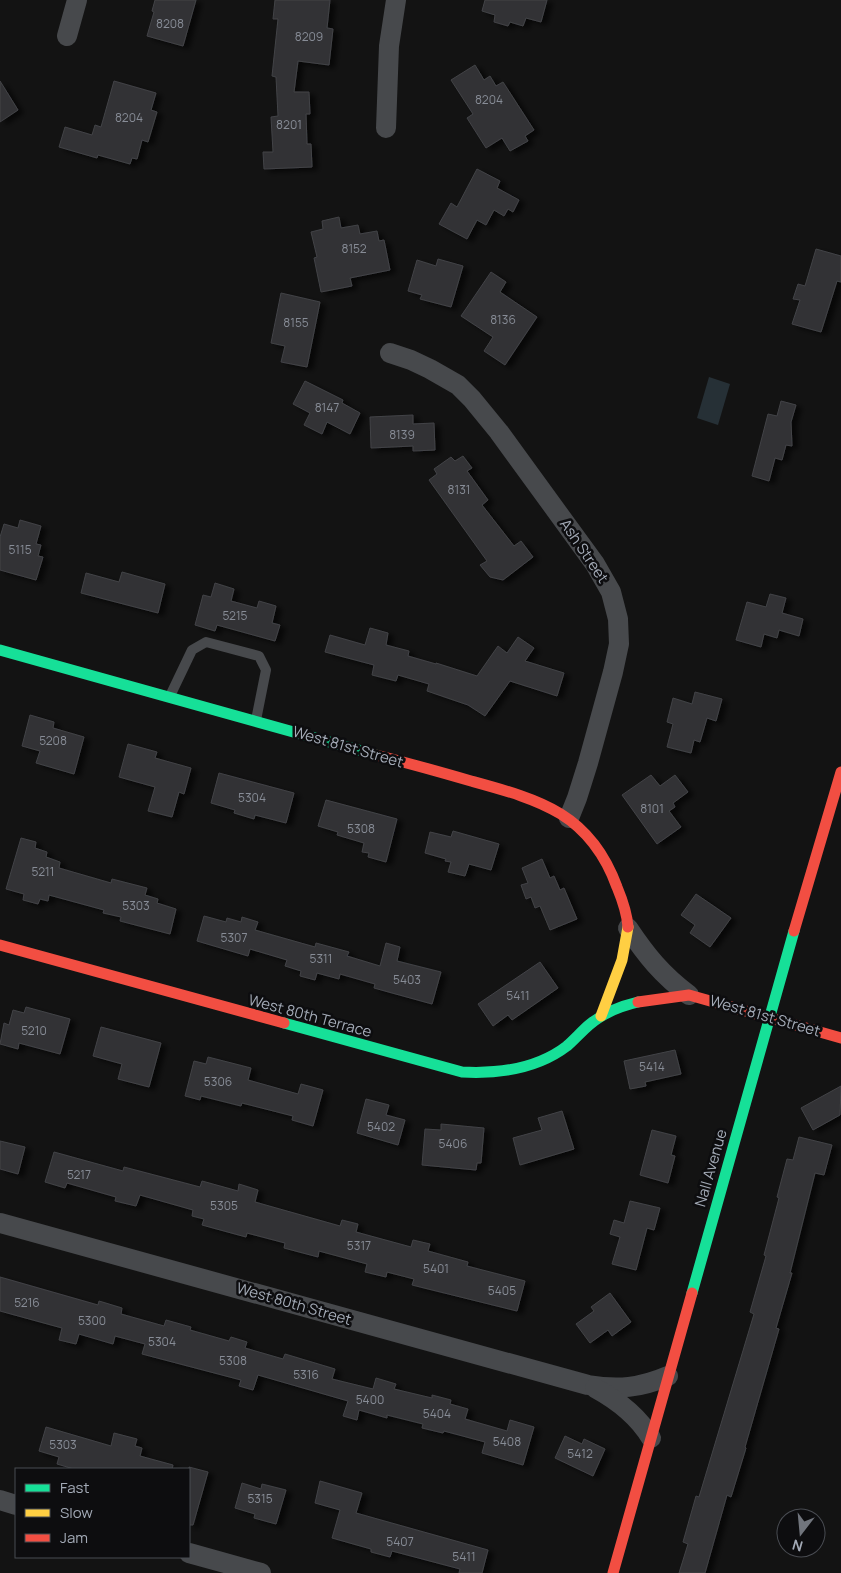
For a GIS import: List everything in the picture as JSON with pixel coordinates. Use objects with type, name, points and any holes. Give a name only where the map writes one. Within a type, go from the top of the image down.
[{"type":"street","points":[[67,36],[77,0]]},
{"type":"street","points":[[386,128],[389,46],[396,0]]},
{"type":"street","name":"Ash Street","points":[[390,354],[412,360],[430,369],[458,386],[472,399],[499,432],[595,564],[611,592],[618,619],[619,644],[588,764],[569,818]]},
{"type":"street","name":"West 81st Street","points":[[0,650],[546,804],[569,818],[593,841],[606,861],[618,890],[628,928],[656,966],[671,982],[689,995],[841,1038]]},
{"type":"street","name":"Nall Avenue","points":[[613,1573],[769,1017],[841,772]]},
{"type":"street","name":"West 81st Street","points":[[601,1016],[619,968],[628,928]]},
{"type":"street","name":"West 80th Terrace","points":[[0,945],[462,1072],[488,1074],[522,1068],[551,1056],[566,1046],[601,1016]]},
{"type":"street","name":"West 81st Street","points":[[601,1016],[650,999],[689,995]]},
{"type":"street","name":"West 80th Street","points":[[0,1222],[588,1385],[607,1388],[633,1388],[668,1376]]},
{"type":"street","name":"West 80th Street","points":[[588,1385],[613,1399],[629,1412],[640,1422],[651,1438]]},
{"type":"street","points":[[0,1500],[15,1505]]},
{"type":"street","points":[[190,1553],[261,1573]]},
{"type":"lane","points":[[169,697],[192,650],[206,642],[259,656],[266,670],[256,721]]},
{"type":"shaded area","points":[[709,377],[730,384],[718,425],[697,418]]},
{"type":"building","points":[[155,0],[196,0],[183,46],[147,36],[154,12],[152,11]]},
{"type":"building","points":[[275,0],[330,0],[327,28],[333,29],[329,65],[298,61],[294,92],[309,92],[310,114],[306,114],[307,144],[311,144],[312,167],[264,169],[263,152],[273,152],[271,117],[278,116],[276,77],[272,76],[278,19],[273,19]]},
{"type":"building","points":[[485,0],[547,0],[541,22],[526,18],[523,26],[510,22],[508,26],[494,22],[495,15],[482,11]]},
{"type":"building","points":[[475,65],[484,80],[490,76],[496,86],[503,82],[534,130],[525,136],[528,141],[510,151],[502,138],[486,148],[467,118],[473,114],[451,80]]},
{"type":"building","points":[[0,81],[18,110],[0,122]]},
{"type":"building","points":[[114,81],[156,93],[151,110],[157,112],[148,142],[142,140],[137,159],[132,158],[130,164],[98,155],[97,158],[59,147],[65,127],[92,135],[95,125],[101,127]]},
{"type":"building","points":[[477,169],[500,181],[497,188],[519,200],[513,212],[508,209],[504,216],[494,210],[486,225],[477,220],[467,239],[439,224],[451,203],[457,207]]},
{"type":"building","points":[[339,217],[341,228],[358,225],[360,234],[377,231],[379,241],[384,240],[390,270],[350,278],[352,286],[321,292],[314,258],[317,257],[311,232],[323,229],[322,221]]},
{"type":"building","points":[[816,249],[841,256],[841,282],[837,281],[821,332],[792,324],[800,300],[793,299],[798,284],[805,286]]},
{"type":"building","points":[[438,259],[463,266],[451,307],[420,299],[422,295],[408,291],[417,260],[436,266]]},
{"type":"building","points":[[491,272],[506,282],[500,292],[537,317],[505,365],[484,351],[493,337],[461,316]]},
{"type":"building","points":[[281,293],[320,302],[307,367],[281,362],[285,346],[271,343]]},
{"type":"building","points":[[305,381],[343,400],[342,403],[360,413],[350,434],[327,422],[322,434],[304,425],[310,413],[293,404]]},
{"type":"building","points":[[781,401],[796,405],[791,422],[792,446],[786,445],[782,460],[775,458],[769,481],[752,476],[768,414],[777,416]]},
{"type":"building","points":[[413,415],[413,424],[434,423],[435,450],[413,451],[413,446],[371,448],[370,417]]},
{"type":"building","points":[[463,456],[472,468],[467,471],[488,500],[482,505],[514,546],[521,541],[533,557],[503,580],[490,577],[480,565],[487,561],[429,480],[437,474],[434,469],[451,457],[455,461]]},
{"type":"building","points":[[20,520],[41,526],[36,544],[41,545],[38,556],[43,557],[36,580],[0,570],[0,537],[4,524],[18,528]]},
{"type":"building","points":[[122,572],[165,584],[158,613],[81,593],[86,573],[119,582]]},
{"type":"building","points":[[215,583],[234,589],[231,601],[257,608],[259,601],[276,606],[272,623],[280,625],[275,641],[217,625],[215,631],[195,625],[203,595],[211,597]]},
{"type":"building","points":[[770,594],[786,598],[782,613],[803,619],[799,636],[779,630],[777,638],[764,634],[761,647],[736,640],[747,602],[766,607]]},
{"type":"building","points":[[370,628],[388,633],[386,645],[409,651],[408,656],[477,676],[498,646],[507,653],[518,637],[534,648],[525,661],[564,673],[557,696],[510,681],[485,716],[468,705],[427,691],[429,684],[398,675],[396,681],[372,675],[374,665],[325,652],[330,635],[365,645]]},
{"type":"building","points":[[695,692],[722,699],[716,721],[707,718],[700,742],[694,740],[691,753],[667,747],[673,724],[667,722],[673,698],[692,704]]},
{"type":"building","points":[[30,715],[54,722],[53,728],[84,737],[74,774],[36,763],[40,751],[22,746]]},
{"type":"building","points":[[128,744],[157,752],[155,758],[191,768],[184,794],[179,792],[172,817],[148,811],[155,787],[119,777]]},
{"type":"building","points":[[219,773],[294,793],[286,823],[255,815],[254,819],[234,813],[235,810],[211,803]]},
{"type":"building","points":[[651,775],[660,786],[675,775],[688,792],[673,803],[675,807],[669,811],[681,827],[657,844],[622,795]]},
{"type":"building","points":[[326,800],[397,819],[386,862],[368,857],[369,853],[362,852],[364,843],[337,835],[338,832],[318,826]]},
{"type":"building","points":[[453,831],[499,844],[491,870],[469,864],[465,876],[448,872],[451,862],[425,853],[430,832],[451,837]]},
{"type":"building","points":[[21,838],[36,842],[35,848],[47,852],[46,857],[60,862],[59,868],[111,883],[112,879],[147,888],[145,895],[158,899],[157,903],[176,909],[170,934],[120,921],[121,917],[103,913],[104,910],[49,895],[48,901],[40,899],[38,904],[23,900],[24,894],[6,889]]},
{"type":"building","points":[[542,859],[550,878],[554,876],[560,890],[564,888],[577,919],[550,930],[540,906],[535,908],[531,897],[526,899],[521,885],[528,883],[522,868]]},
{"type":"building","points":[[696,894],[731,918],[710,947],[690,933],[695,925],[681,915]]},
{"type":"building","points":[[204,916],[226,922],[227,918],[241,922],[242,917],[258,922],[255,930],[315,947],[316,943],[349,952],[347,956],[380,966],[386,943],[400,947],[397,961],[441,972],[432,1004],[374,988],[375,984],[340,974],[339,979],[317,973],[315,980],[300,976],[301,971],[285,966],[287,960],[250,949],[248,956],[197,941]]},
{"type":"building","points":[[540,962],[558,988],[512,1020],[508,1015],[493,1026],[478,1004]]},
{"type":"building","points":[[26,1007],[70,1019],[60,1054],[19,1043],[18,1049],[0,1044],[4,1023],[9,1025],[13,1010],[24,1013]]},
{"type":"building","points":[[101,1027],[161,1043],[149,1087],[118,1079],[122,1064],[93,1056]]},
{"type":"building","points":[[675,1050],[681,1074],[645,1082],[646,1086],[630,1089],[624,1061]]},
{"type":"building","points":[[208,1057],[251,1068],[248,1080],[298,1094],[301,1084],[323,1090],[313,1126],[292,1120],[293,1116],[242,1103],[241,1106],[201,1096],[200,1100],[185,1096],[194,1061],[206,1064]]},
{"type":"building","points":[[841,1086],[840,1115],[813,1130],[801,1108]]},
{"type":"building","points":[[366,1099],[389,1105],[386,1115],[405,1120],[398,1145],[357,1133]]},
{"type":"building","points":[[562,1111],[574,1149],[520,1165],[513,1138],[542,1130],[538,1118]]},
{"type":"building","points":[[441,1124],[484,1128],[481,1163],[477,1163],[476,1170],[422,1165],[425,1129],[441,1130]]},
{"type":"building","points":[[652,1130],[676,1136],[671,1155],[675,1156],[668,1183],[640,1175]]},
{"type":"building","points":[[799,1137],[832,1145],[824,1175],[815,1173],[790,1273],[792,1273],[776,1328],[779,1329],[746,1448],[731,1497],[727,1495],[705,1573],[679,1573],[688,1544],[683,1542],[696,1496],[699,1497],[754,1314],[750,1312],[766,1256],[764,1255],[787,1159],[793,1160]]},
{"type":"building","points":[[0,1141],[25,1147],[18,1174],[0,1169]]},
{"type":"building","points":[[54,1152],[123,1171],[124,1167],[200,1187],[202,1181],[238,1191],[239,1184],[258,1190],[255,1202],[340,1226],[342,1220],[358,1224],[356,1232],[411,1247],[413,1240],[430,1244],[428,1251],[468,1262],[467,1266],[525,1281],[517,1311],[412,1285],[414,1279],[387,1272],[386,1277],[365,1272],[367,1264],[319,1251],[318,1257],[284,1248],[285,1243],[247,1233],[246,1237],[202,1225],[204,1219],[192,1216],[193,1210],[140,1195],[136,1206],[115,1201],[116,1197],[67,1183],[65,1188],[45,1182]]},
{"type":"building","points":[[630,1201],[660,1208],[654,1230],[647,1228],[636,1270],[612,1264],[620,1237],[610,1234],[614,1220],[624,1223]]},
{"type":"building","points":[[0,1277],[98,1305],[99,1301],[122,1308],[121,1314],[164,1326],[166,1320],[191,1327],[190,1330],[229,1341],[231,1337],[247,1342],[245,1348],[283,1359],[285,1354],[335,1369],[332,1379],[373,1389],[376,1378],[396,1384],[394,1389],[432,1398],[432,1395],[451,1400],[450,1404],[468,1409],[465,1419],[507,1431],[510,1420],[534,1427],[523,1465],[482,1453],[485,1442],[444,1431],[443,1433],[422,1428],[423,1424],[387,1415],[387,1418],[359,1410],[357,1420],[343,1416],[348,1401],[258,1375],[253,1390],[239,1386],[241,1380],[142,1354],[145,1344],[115,1336],[113,1344],[79,1334],[76,1344],[59,1340],[62,1328],[0,1311]]},
{"type":"building","points":[[610,1293],[631,1322],[612,1336],[608,1330],[590,1343],[576,1324],[594,1311],[591,1307]]},
{"type":"building","points":[[46,1427],[111,1446],[114,1433],[137,1439],[135,1446],[142,1448],[140,1456],[173,1465],[172,1468],[71,1468],[57,1464],[59,1457],[39,1451]]},
{"type":"building","points":[[565,1436],[582,1444],[584,1439],[605,1449],[593,1476],[555,1458]]},
{"type":"building","points":[[189,1468],[208,1472],[193,1525],[190,1525]]},
{"type":"building","points":[[320,1481],[362,1493],[356,1513],[488,1550],[482,1573],[459,1573],[460,1569],[392,1551],[390,1557],[371,1552],[371,1549],[332,1538],[340,1510],[315,1503]]},
{"type":"building","points":[[242,1483],[261,1489],[262,1484],[286,1490],[276,1524],[254,1518],[255,1514],[235,1508]]},
{"type":"traffic: fast","points":[[0,650],[376,755]]},
{"type":"traffic: fast","points":[[692,1293],[794,931]]},
{"type":"traffic: fast","points":[[284,1023],[462,1072],[490,1072],[504,1071],[543,1060],[567,1046],[600,1017],[638,1002]]},
{"type":"traffic: slow","points":[[601,1016],[622,960],[628,927]]},
{"type":"traffic: jam","points":[[376,755],[519,795],[560,813],[577,826],[592,842],[606,862],[622,901],[628,927]]},
{"type":"traffic: jam","points":[[794,931],[841,772]]},
{"type":"traffic: jam","points":[[0,945],[284,1023]]},
{"type":"traffic: jam","points":[[638,1002],[689,995],[841,1038]]},
{"type":"traffic: jam","points":[[613,1573],[692,1293]]}]
